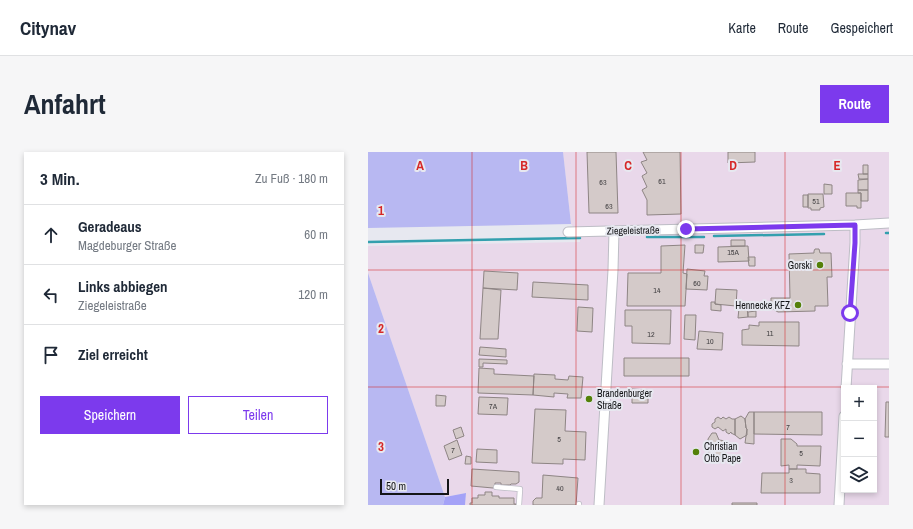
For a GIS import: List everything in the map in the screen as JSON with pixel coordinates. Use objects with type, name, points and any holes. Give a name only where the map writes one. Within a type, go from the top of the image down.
[{"type":"street","name":"Ziegeleistraße","points":[[568,232],[889,223]]},
{"type":"street","points":[[846,385],[855,225]]},
{"type":"street","points":[[599,505],[614,231]]},
{"type":"street","points":[[847,364],[889,364]]},
{"type":"street","points":[[839,505],[844,421]]},
{"type":"lane","points":[[496,487],[520,489],[519,505]]},
{"type":"shaded area","points":[[368,152],[563,152],[571,224],[368,228]]},
{"type":"shaded area","points":[[563,152],[889,152],[889,505],[465,505],[466,493],[445,497],[368,273],[368,246],[580,242],[580,235],[571,224]]},
{"type":"shaded area","points":[[368,273],[445,497],[443,505],[368,505]]},
{"type":"shaded area","points":[[466,493],[465,505],[443,505],[445,497]]},
{"type":"building","points":[[587,152],[616,152],[618,213],[589,213]]},
{"type":"building","points":[[643,152],[680,152],[681,214],[647,215],[647,200],[642,190],[647,187],[642,176],[647,173],[641,162],[647,160]]},
{"type":"building","points":[[728,152],[755,152],[755,162],[728,163]]},
{"type":"building","points":[[863,165],[868,165],[868,174],[863,174]]},
{"type":"building","points":[[858,174],[868,174],[868,179],[859,179]]},
{"type":"building","points":[[868,179],[868,190],[858,190],[858,180]]},
{"type":"building","points":[[824,184],[832,185],[832,194],[824,194]]},
{"type":"building","points":[[858,190],[868,190],[868,201],[861,201],[861,193],[858,193]]},
{"type":"building","points":[[846,193],[861,193],[861,208],[857,208],[857,206],[846,206]]},
{"type":"building","points":[[808,194],[823,194],[824,207],[820,208],[820,210],[811,210],[811,208],[808,208]]},
{"type":"building","points":[[803,195],[808,195],[808,207],[803,207]]},
{"type":"building","points":[[731,240],[745,240],[745,246],[731,246]]},
{"type":"building","points":[[685,245],[683,273],[687,274],[685,306],[627,306],[628,273],[661,273],[661,246]]},
{"type":"building","points":[[695,245],[704,245],[703,253],[695,253]]},
{"type":"building","points":[[748,246],[749,261],[718,262],[718,247]]},
{"type":"building","points":[[815,249],[819,249],[820,253],[831,253],[832,277],[827,277],[828,306],[815,306],[815,311],[778,312],[771,308],[771,298],[790,298],[789,254],[814,253]]},
{"type":"building","points":[[748,257],[755,257],[755,266],[749,266]]},
{"type":"building","points":[[687,269],[705,271],[704,276],[708,276],[707,290],[686,289]]},
{"type":"building","points":[[484,271],[518,273],[517,290],[483,288]]},
{"type":"building","points":[[533,282],[588,285],[588,300],[532,297]]},
{"type":"building","points":[[483,288],[501,290],[498,339],[480,339]]},
{"type":"building","points":[[716,289],[737,290],[736,306],[715,304]]},
{"type":"building","points":[[711,302],[721,305],[721,311],[711,310]]},
{"type":"building","points":[[578,307],[593,308],[592,332],[577,331]]},
{"type":"building","points":[[739,308],[747,308],[748,317],[738,318]]},
{"type":"building","points":[[625,310],[671,310],[670,344],[632,343],[632,326],[625,326]]},
{"type":"building","points":[[756,311],[756,317],[748,317],[748,312]]},
{"type":"building","points":[[685,315],[696,315],[695,340],[684,339]]},
{"type":"building","points":[[759,322],[799,322],[799,346],[742,345],[742,330],[749,329],[749,325],[759,326]]},
{"type":"building","points":[[699,331],[723,333],[722,350],[697,349]]},
{"type":"building","points":[[480,347],[506,349],[506,357],[479,355]]},
{"type":"building","points":[[624,358],[689,358],[689,376],[624,376]]},
{"type":"building","points":[[479,359],[507,360],[507,364],[483,363],[483,367],[479,367]]},
{"type":"building","points":[[479,368],[494,369],[494,374],[534,376],[533,395],[478,393]]},
{"type":"building","points":[[534,374],[555,375],[555,379],[568,380],[569,376],[583,377],[581,398],[567,398],[568,394],[554,393],[554,397],[533,395]]},
{"type":"building","points":[[632,389],[648,390],[648,403],[632,403]]},
{"type":"building","points":[[436,395],[446,396],[445,406],[436,406]]},
{"type":"building","points":[[479,397],[508,398],[507,415],[478,414]]},
{"type":"building","points":[[886,402],[889,402],[889,437],[885,437]]},
{"type":"building","points":[[535,409],[566,410],[565,431],[586,432],[585,460],[563,459],[563,464],[532,463]]},
{"type":"building","points":[[749,412],[754,412],[754,444],[745,443],[747,429],[745,419]]},
{"type":"building","points":[[754,412],[822,412],[822,435],[754,434]]},
{"type":"building","points":[[741,416],[745,419],[747,435],[740,439],[735,435],[735,419]]},
{"type":"building","points":[[718,417],[721,419],[723,417],[726,419],[729,417],[735,419],[735,435],[731,432],[729,434],[726,432],[726,429],[723,431],[718,427],[715,429],[712,427],[715,419]]},
{"type":"building","points":[[461,427],[464,436],[456,439],[453,430]]},
{"type":"building","points":[[712,433],[716,433],[719,440],[726,441],[725,459],[712,459],[708,453],[708,439]]},
{"type":"building","points":[[781,439],[791,439],[797,444],[797,446],[821,446],[820,466],[797,465],[797,469],[789,469],[789,465],[781,466]]},
{"type":"building","points":[[457,440],[462,455],[449,460],[444,446]]},
{"type":"building","points":[[477,449],[497,450],[497,463],[476,462]]},
{"type":"building","points":[[466,456],[471,457],[471,464],[465,464]]},
{"type":"building","points":[[472,469],[519,472],[519,482],[510,485],[495,483],[493,488],[471,486]]},
{"type":"building","points":[[789,469],[806,469],[806,473],[820,474],[820,493],[761,493],[762,473],[789,473]]},
{"type":"building","points":[[543,475],[578,478],[576,505],[533,505],[533,501],[536,498],[542,498]]},
{"type":"building","points":[[485,492],[492,492],[492,496],[499,496],[499,498],[514,498],[514,504],[516,505],[470,505],[470,503],[472,503],[472,498],[478,498],[478,495],[485,495]]},
{"type":"building","points":[[732,503],[757,503],[757,505],[732,505]]},
{"type":"waterway","points":[[714,236],[824,234]]},
{"type":"waterway","points":[[647,237],[704,237]]},
{"type":"waterway","points":[[368,242],[580,238]]},
{"type":"place","name":"Gorski","points":[[820,265]]},
{"type":"place","name":"Hennecke KFZ","points":[[798,305]]},
{"type":"place","name":"Brandenburger Straße","points":[[589,399]]},
{"type":"place","name":"Christian Otto Pape","points":[[696,452]]},
{"type":"route","points":[[686,229],[855,225],[850,313]]}]
